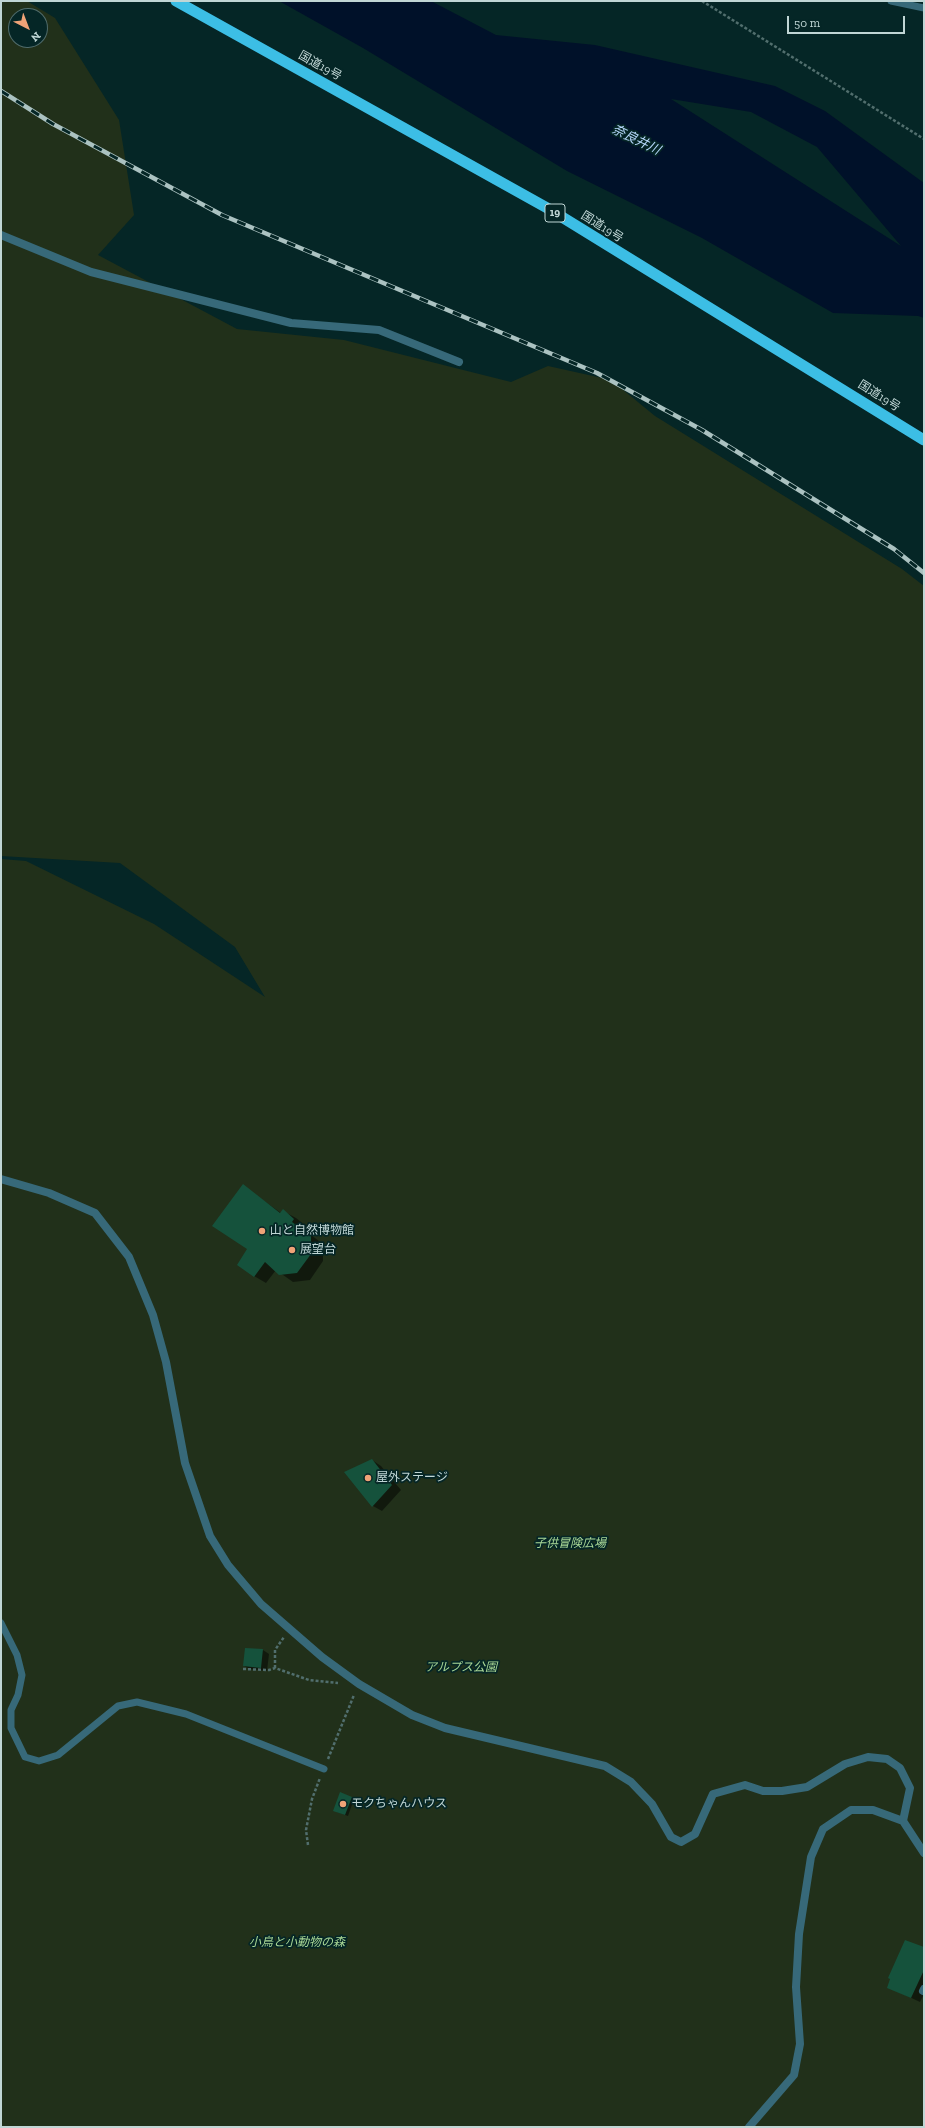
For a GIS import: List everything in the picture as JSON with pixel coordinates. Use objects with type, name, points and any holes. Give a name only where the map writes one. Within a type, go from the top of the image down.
[{"type":"highway","name":"国道19号","points":[[176,1],[549,209],[924,440]]},
{"type":"street","points":[[1,235],[91,272],[291,323],[378,330],[459,362]]},
{"type":"street","points":[[1,1179],[49,1193],[95,1213],[129,1257],[153,1315],[166,1362],[185,1463],[210,1536],[228,1565],[261,1604],[322,1656],[359,1684],[412,1715],[445,1728],[605,1766],[631,1782],[652,1804],[671,1837],[681,1842],[695,1834],[713,1794],[745,1785],[762,1791],[782,1791],[807,1787],[844,1764],[868,1757],[887,1759],[900,1768],[910,1788],[902,1821]]},
{"type":"street","points":[[749,2127],[794,2075],[800,2044],[796,1987],[799,1934],[811,1857],[823,1829],[851,1810],[873,1810],[902,1821],[924,1853]]},
{"type":"lane","points":[[891,1],[924,8]]},
{"type":"lane","points":[[1,1623],[17,1655],[22,1674],[18,1695],[11,1710],[11,1728],[25,1757],[39,1761],[58,1755],[118,1706],[137,1702],[186,1714],[324,1769]]},
{"type":"path","points":[[702,1],[924,139]]},
{"type":"path","points":[[275,1650],[275,1668]]},
{"type":"path","points":[[243,1669],[269,1670],[275,1668],[310,1680],[359,1684]]},
{"type":"green space","points":[[1,1],[27,1],[39,8],[8,8],[8,48],[48,48],[48,14],[55,18],[119,120],[134,215],[98,255],[237,329],[344,340],[511,382],[548,366],[611,380],[655,416],[902,569],[924,586],[924,2127],[1,2127],[1,859],[26,861],[154,924],[265,997],[235,947],[120,863],[1,856]]},
{"type":"water","name":"奈良井川","points":[[279,1],[431,1],[496,35],[595,45],[775,86],[825,111],[924,183],[924,318],[918,316],[833,313],[702,238],[567,171],[363,48]],"holes":[[[671,99],[751,112],[817,147],[901,246]]]},
{"type":"building","name":"山と自然博物館","points":[[243,1184],[280,1213],[283,1209],[294,1219],[292,1222],[311,1236],[311,1254],[297,1273],[279,1275],[265,1262],[254,1277],[237,1265],[247,1249],[212,1226]]},
{"type":"building","name":"屋外ステージ","points":[[372,1459],[392,1485],[372,1507],[344,1472]]},
{"type":"building","points":[[245,1648],[263,1649],[261,1668],[243,1666]]},
{"type":"building","name":"モクちゃんハウス","points":[[340,1792],[352,1797],[345,1815],[333,1811]]},
{"type":"building","points":[[905,1940],[924,1947],[924,1970],[911,1998],[887,1988],[890,1979],[888,1978]]},
{"type":"railway","points":[[1,91],[53,124],[222,215],[597,373],[702,430],[894,549],[924,573]]},
{"type":"place","name":"山と自然博物館","points":[[262,1231]]},
{"type":"place","name":"展望台","points":[[292,1250]]},
{"type":"place","name":"屋外ステージ","points":[[368,1478]]},
{"type":"place","name":"モクちゃんハウス","points":[[343,1804]]},
{"type":"park label","name":"子供冒険広場","points":[[570,1544]]},
{"type":"park label","name":"アルプス公園","points":[[461,1668]]},
{"type":"park label","name":"小鳥と小動物の森","points":[[297,1943]]}]
